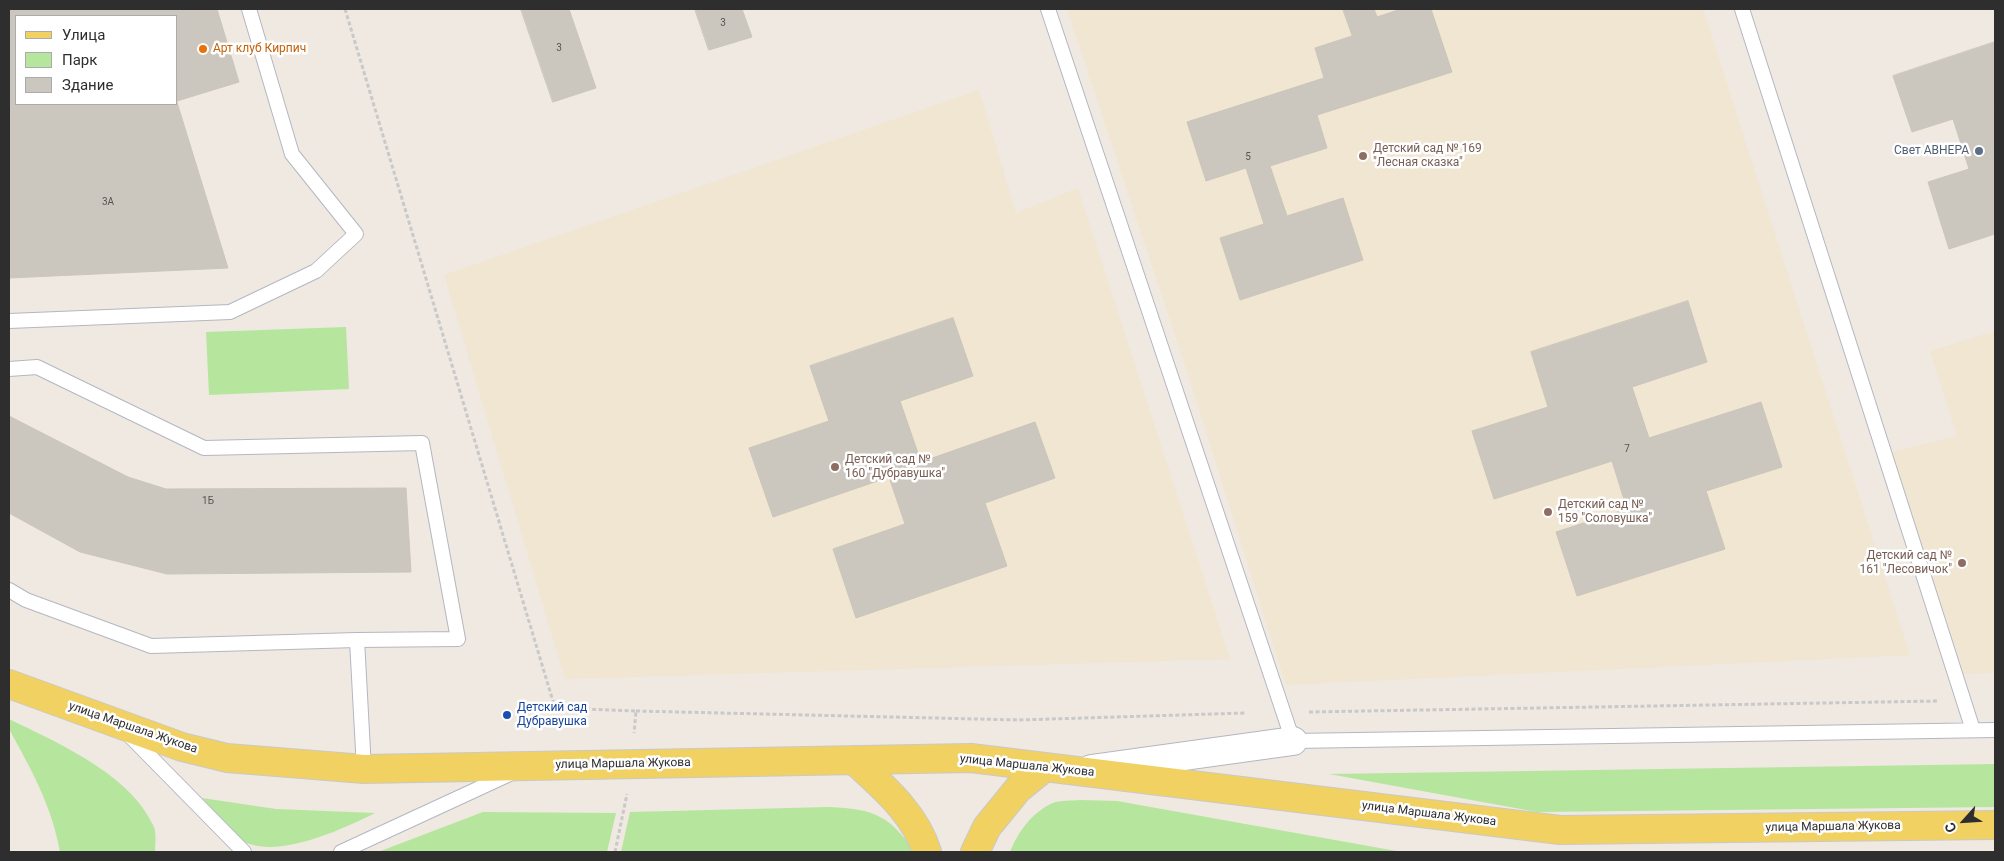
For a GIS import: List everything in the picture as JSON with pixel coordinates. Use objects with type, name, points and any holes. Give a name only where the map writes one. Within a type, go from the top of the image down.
[{"type":"main road","name":"улица Маршала Жукова","points":[[9,684],[182,747],[227,758],[364,769],[971,758],[1560,830],[1995,825]]},
{"type":"main road","points":[[854,760],[894,797],[923,839],[927,852]]},
{"type":"main road","points":[[975,852],[987,827],[1018,789],[1046,767]]},
{"type":"street","points":[[1076,771],[1293,740]]},
{"type":"lane","points":[[9,321],[230,312],[316,272],[356,234],[292,154],[249,9]]},
{"type":"lane","points":[[1048,9],[1293,740],[1995,730]]},
{"type":"lane","points":[[1742,9],[1973,730]]},
{"type":"lane","points":[[9,369],[37,367],[204,448],[422,443],[458,639],[151,646],[26,600],[9,590]]},
{"type":"lane","points":[[357,640],[364,769]]},
{"type":"lane","points":[[117,722],[244,852]]},
{"type":"lane","points":[[341,852],[528,766]]},
{"type":"path","points":[[345,9],[555,708],[1019,720],[1284,712],[1962,700]]},
{"type":"path","points":[[615,852],[624,813],[636,711]]},
{"type":"shaded area","name":"Детский сад № 159 \"Соловушка\"","points":[[1067,9],[1703,9],[1910,655],[1286,685],[1186,368]]},
{"type":"shaded area","name":"Детский сад № 160 \"Дубравушка\"","points":[[979,90],[1016,213],[1078,188],[1230,659],[565,679],[444,275]]},
{"type":"shaded area","name":"Детский сад № 161 \"Лесовичок\"","points":[[1995,331],[1995,673],[1964,674],[1892,452],[1957,436],[1930,351]]},
{"type":"green space","points":[[346,327],[349,389],[209,395],[206,332]]},
{"type":"green space","points":[[9,719],[69,749],[110,775],[127,790],[142,807],[153,825],[155,852],[60,852],[46,803],[33,773],[9,729]]},
{"type":"green space","points":[[1995,764],[1995,807],[1537,812],[1329,774]]},
{"type":"green space","points":[[202,798],[276,809],[375,813],[328,834],[309,840],[272,847],[255,846],[236,836]]},
{"type":"green space","points":[[1080,800],[1117,801],[1402,852],[1010,852],[1017,837],[1027,823],[1045,807],[1056,802]]},
{"type":"green space","points":[[829,807],[858,810],[879,816],[897,830],[915,852],[621,852],[630,812]]},
{"type":"green space","points":[[483,812],[616,813],[607,852],[378,852]]},
{"type":"building","points":[[9,9],[149,9],[151,15],[15,15],[15,105],[178,105],[228,268],[9,278]]},
{"type":"building","name":"Арт клуб Кирпич","points":[[149,9],[217,9],[239,82],[178,101],[178,15],[151,15]]},
{"type":"building","points":[[521,9],[569,9],[596,88],[553,102]]},
{"type":"building","points":[[695,9],[742,9],[752,37],[709,50]]},
{"type":"building","points":[[1343,9],[1374,9],[1377,17],[1401,9],[1431,9],[1452,72],[1317,115],[1327,148],[1270,166],[1287,216],[1343,198],[1363,260],[1240,300],[1220,238],[1264,224],[1246,168],[1206,181],[1187,122],[1324,78],[1315,48],[1352,36]]},
{"type":"building","name":"Свет АВНЕРА","points":[[1995,42],[1995,110],[1993,111],[1995,118],[1995,234],[1949,249],[1928,182],[1969,169],[1953,119],[1912,132],[1893,76]]},
{"type":"building","points":[[1688,301],[1707,362],[1632,387],[1649,438],[1761,402],[1782,467],[1706,491],[1725,549],[1577,596],[1556,532],[1627,509],[1612,461],[1494,499],[1472,431],[1548,407],[1531,352]]},
{"type":"building","points":[[953,318],[973,376],[900,401],[921,462],[1035,422],[1055,478],[985,503],[1007,566],[856,618],[833,549],[905,524],[889,477],[773,517],[749,448],[829,421],[810,366]]},
{"type":"building","points":[[9,416],[128,477],[166,489],[406,488],[411,572],[167,574],[80,552],[9,513]]},
{"type":"place","name":"Арт клуб Кирпич","points":[[203,49]]},
{"type":"place","name":"Свет АВНЕРА","points":[[1979,151]]},
{"type":"place","name":"Детский сад № 169 \"Лесная сказка\"","points":[[1363,156]]},
{"type":"place","name":"Детский сад № 160 \"Дубравушка\"","points":[[835,467]]},
{"type":"place","name":"Детский сад № 159 \"Соловушка\"","points":[[1548,512]]},
{"type":"place","name":"Детский сад № 161 \"Лесовичок\"","points":[[1962,563]]},
{"type":"place","name":"Детский сад Дубравушка","points":[[507,715]]}]
